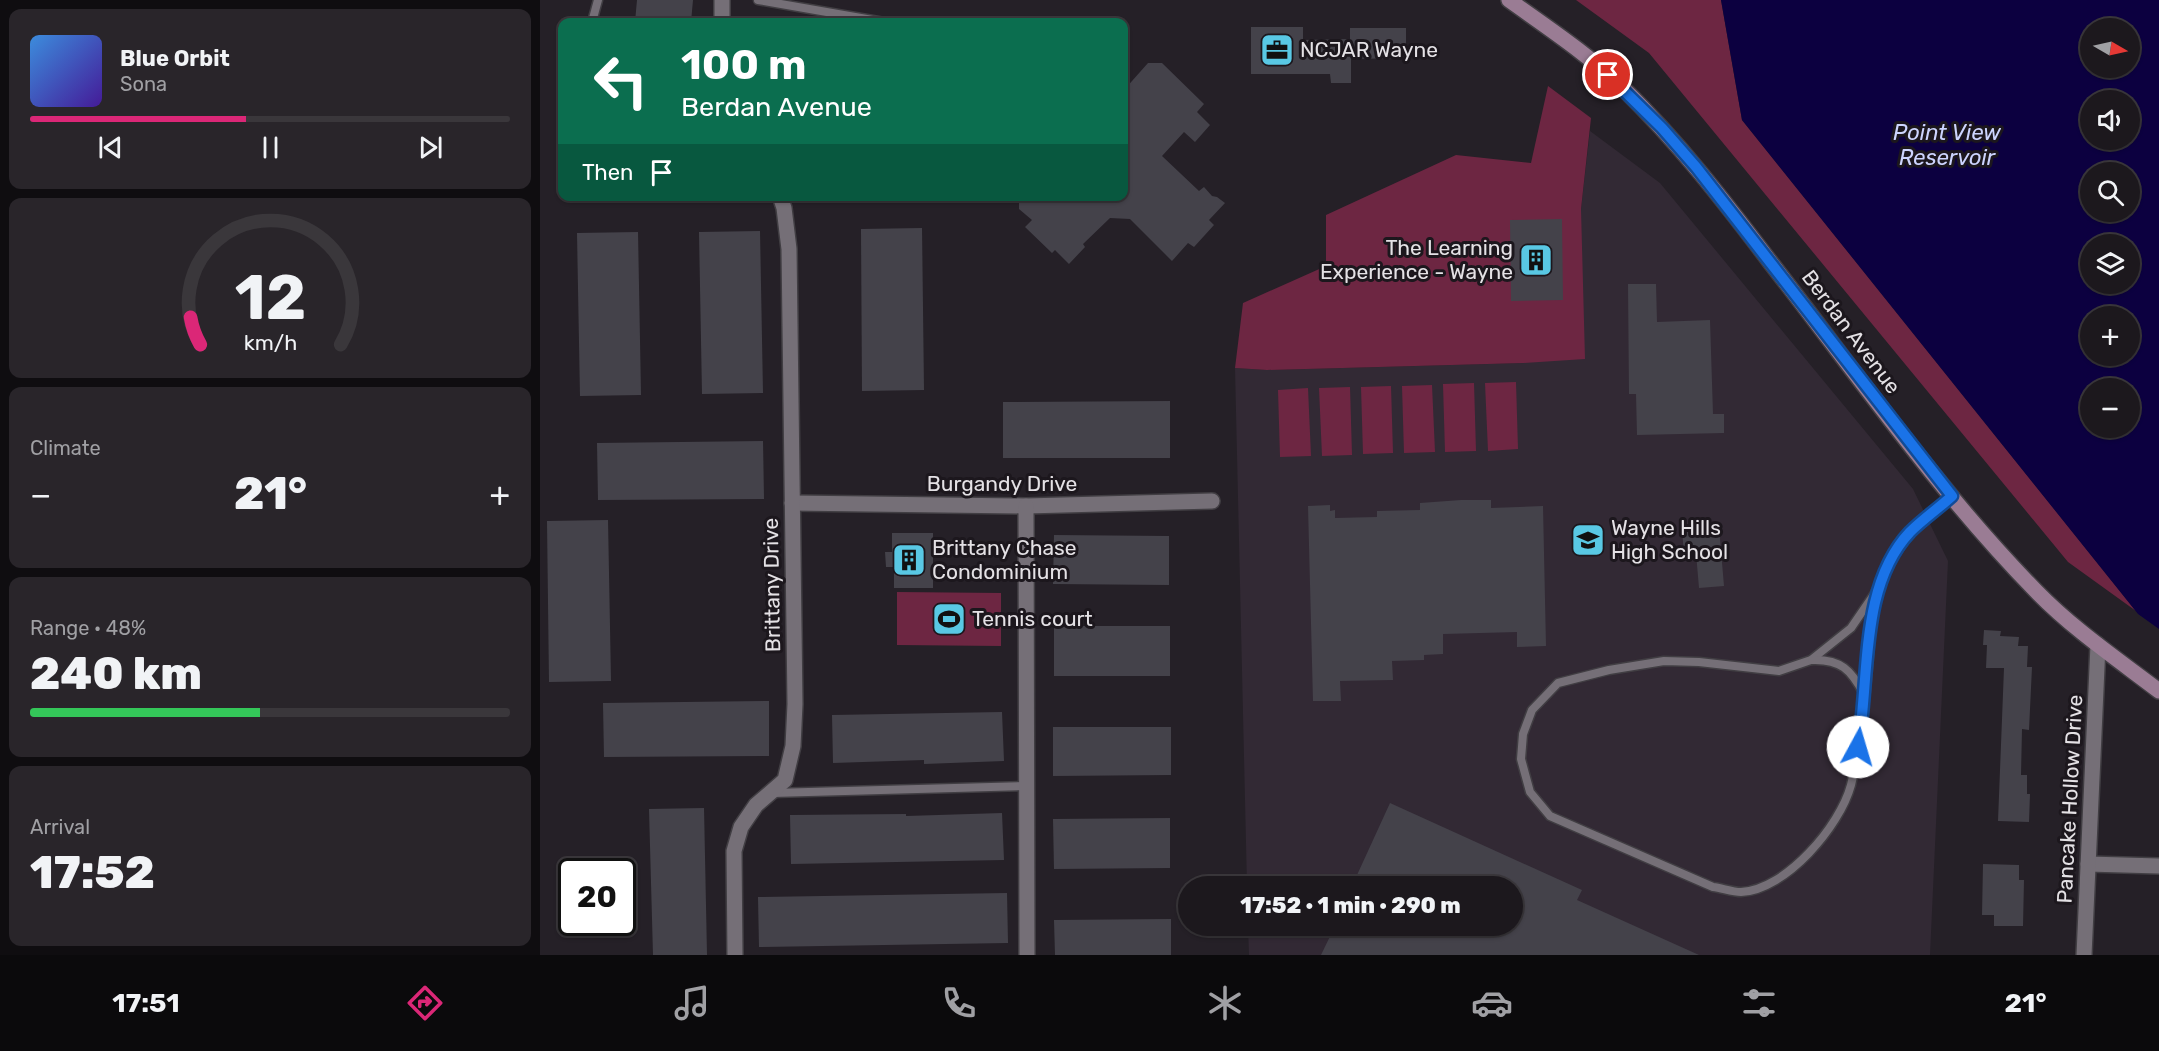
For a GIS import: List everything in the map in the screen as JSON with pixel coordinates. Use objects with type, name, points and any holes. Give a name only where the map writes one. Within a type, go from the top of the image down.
[{"type":"main road","name":"Berdan Avenue","points":[[1517,3],[1591,60],[1621,86],[1662,128],[1744,228],[1991,543],[2038,593],[2098,645],[2159,691]]},
{"type":"street","points":[[722,0],[723,18]]},
{"type":"street","name":"Brittany Drive","points":[[735,955],[734,851],[741,827],[756,805],[785,780],[793,746],[789,249],[782,201]]},
{"type":"street","name":"Burgandy Drive","points":[[792,503],[1026,506],[1212,501]]},
{"type":"street","points":[[1026,506],[1027,955]]},
{"type":"street","name":"Pancake Hollow Drive","points":[[2084,955],[2098,645]]},
{"type":"street","points":[[2088,864],[2159,866]]},
{"type":"lane","points":[[593,18],[598,0]]},
{"type":"lane","points":[[758,0],[861,18]]},
{"type":"lane","points":[[1811,660],[1851,628],[1875,593],[1889,564],[1910,532],[1952,496]]},
{"type":"lane","points":[[1864,694],[1853,673],[1837,663],[1823,660],[1811,660],[1779,671],[1699,662],[1664,662],[1609,670],[1558,683],[1532,710],[1523,734],[1521,759],[1530,792],[1550,816],[1713,887],[1740,892],[1763,887],[1788,873],[1817,844],[1837,815],[1851,787],[1859,742],[1875,593]]},
{"type":"lane","points":[[770,793],[1026,786]]},
{"type":"shaded area","points":[[1576,0],[1721,0],[1742,120],[2136,611],[2068,562],[1649,53]]},
{"type":"shaded area","points":[[1548,86],[1591,118],[1581,209],[1585,359],[1524,363],[1267,370],[1235,368],[1243,303],[1326,266],[1326,215],[1456,155],[1531,163]]},
{"type":"shaded area","name":"Wayne Hills High School","points":[[1590,131],[1660,183],[1913,489],[1948,561],[1930,955],[1249,955],[1248,936],[1523,936],[1523,876],[1247,876],[1235,368],[1267,370],[1524,363],[1581,209]]},
{"type":"shaded area","points":[[1516,382],[1518,449],[1488,451],[1485,383]]},
{"type":"shaded area","points":[[1474,383],[1476,451],[1445,452],[1443,384]]},
{"type":"shaded area","points":[[1432,385],[1435,452],[1404,453],[1402,386]]},
{"type":"shaded area","points":[[1391,386],[1393,453],[1363,454],[1361,387]]},
{"type":"shaded area","points":[[1350,387],[1352,455],[1322,456],[1319,388]]},
{"type":"shaded area","points":[[1308,388],[1311,456],[1280,457],[1278,390]]},
{"type":"shaded area","name":"Tennis court","points":[[897,592],[1001,593],[1001,646],[897,645]]},
{"type":"water","name":"Point View Reservoir","points":[[1721,0],[2159,0],[2159,629],[2138,614],[1742,120]]},
{"type":"building","points":[[637,0],[693,0],[691,18],[635,18]]},
{"type":"building","points":[[1251,27],[1303,27],[1303,40],[1350,39],[1350,28],[1406,28],[1406,58],[1351,59],[1351,83],[1331,83],[1330,74],[1251,74]]},
{"type":"building","points":[[1148,63],[1162,63],[1204,104],[1197,112],[1210,125],[1195,142],[1184,132],[1162,156],[1199,191],[1204,187],[1212,196],[1225,203],[1209,220],[1214,225],[1194,247],[1188,243],[1172,261],[1130,219],[1110,218],[1083,244],[1085,247],[1069,264],[1055,250],[1052,253],[1025,227],[1032,220],[1019,209],[1019,203],[1021,201],[1128,201],[1128,86]]},
{"type":"building","name":"The Learning Experience - Wayne","points":[[1562,219],[1563,300],[1511,301],[1510,220]]},
{"type":"building","points":[[922,228],[924,390],[862,391],[861,229]]},
{"type":"building","points":[[760,231],[763,393],[702,394],[699,232]]},
{"type":"building","points":[[638,232],[641,395],[580,396],[577,233]]},
{"type":"building","points":[[1628,284],[1656,284],[1657,322],[1710,320],[1713,414],[1724,414],[1724,433],[1637,435],[1636,394],[1629,394]]},
{"type":"building","points":[[1170,401],[1170,458],[1003,458],[1003,402]]},
{"type":"building","points":[[763,441],[764,499],[598,500],[597,443]]},
{"type":"building","points":[[1491,500],[1491,508],[1543,506],[1546,646],[1517,647],[1517,632],[1443,634],[1443,654],[1424,655],[1424,660],[1392,661],[1393,680],[1340,681],[1341,701],[1313,701],[1308,506],[1330,505],[1330,511],[1335,510],[1335,518],[1377,517],[1377,511],[1420,510],[1420,503]]},
{"type":"building","points":[[608,520],[611,681],[549,682],[547,521]]},
{"type":"building","points":[[1719,527],[1724,586],[1699,588],[1696,553],[1684,554],[1682,530]]},
{"type":"building","name":"Brittany Chase Condominium","points":[[892,533],[933,533],[933,588],[894,588],[894,567],[886,567],[885,552],[892,552]]},
{"type":"building","points":[[1054,535],[1169,536],[1169,585],[1053,584]]},
{"type":"building","points":[[1054,626],[1170,626],[1170,676],[1054,676]]},
{"type":"building","points":[[1984,630],[2001,631],[2000,636],[2019,637],[2018,646],[2028,646],[2027,667],[2032,667],[2029,730],[2022,729],[2021,775],[2027,775],[2027,794],[2030,794],[2029,822],[1998,821],[2004,668],[1986,668],[1987,645],[1983,645]]},
{"type":"building","points":[[769,701],[769,756],[604,757],[603,703]]},
{"type":"building","points":[[1002,712],[1004,761],[924,764],[924,760],[833,763],[832,715]]},
{"type":"building","points":[[1053,727],[1171,727],[1171,775],[1053,776]]},
{"type":"building","points":[[1390,803],[1582,890],[1577,900],[1699,955],[1321,955],[1330,936],[1523,936],[1523,876],[1357,876]]},
{"type":"building","points":[[704,808],[707,955],[653,955],[649,809]]},
{"type":"building","points":[[1002,813],[1004,860],[791,864],[790,815],[906,814],[906,816]]},
{"type":"building","points":[[1170,818],[1170,868],[1054,869],[1053,819]]},
{"type":"building","points":[[1983,864],[2019,865],[2019,880],[2024,880],[2023,926],[1994,926],[1994,915],[1982,915]]},
{"type":"building","points":[[1007,893],[1008,943],[759,947],[758,897]]},
{"type":"building","points":[[1171,919],[1171,955],[1055,955],[1054,920]]},
{"type":"place","name":"NCJAR Wayne","points":[[1277,50]]},
{"type":"place","name":"The Learning Experience - Wayne","points":[[1536,260]]},
{"type":"place","name":"Wayne Hills High School","points":[[1588,540]]},
{"type":"place","name":"Brittany Chase Condominium","points":[[909,560]]},
{"type":"place","name":"Tennis court","points":[[949,619]]},
{"type":"route","points":[[1608,75],[1662,128],[1696,167],[1952,496],[1910,532],[1889,564],[1875,593],[1858,747]]}]
